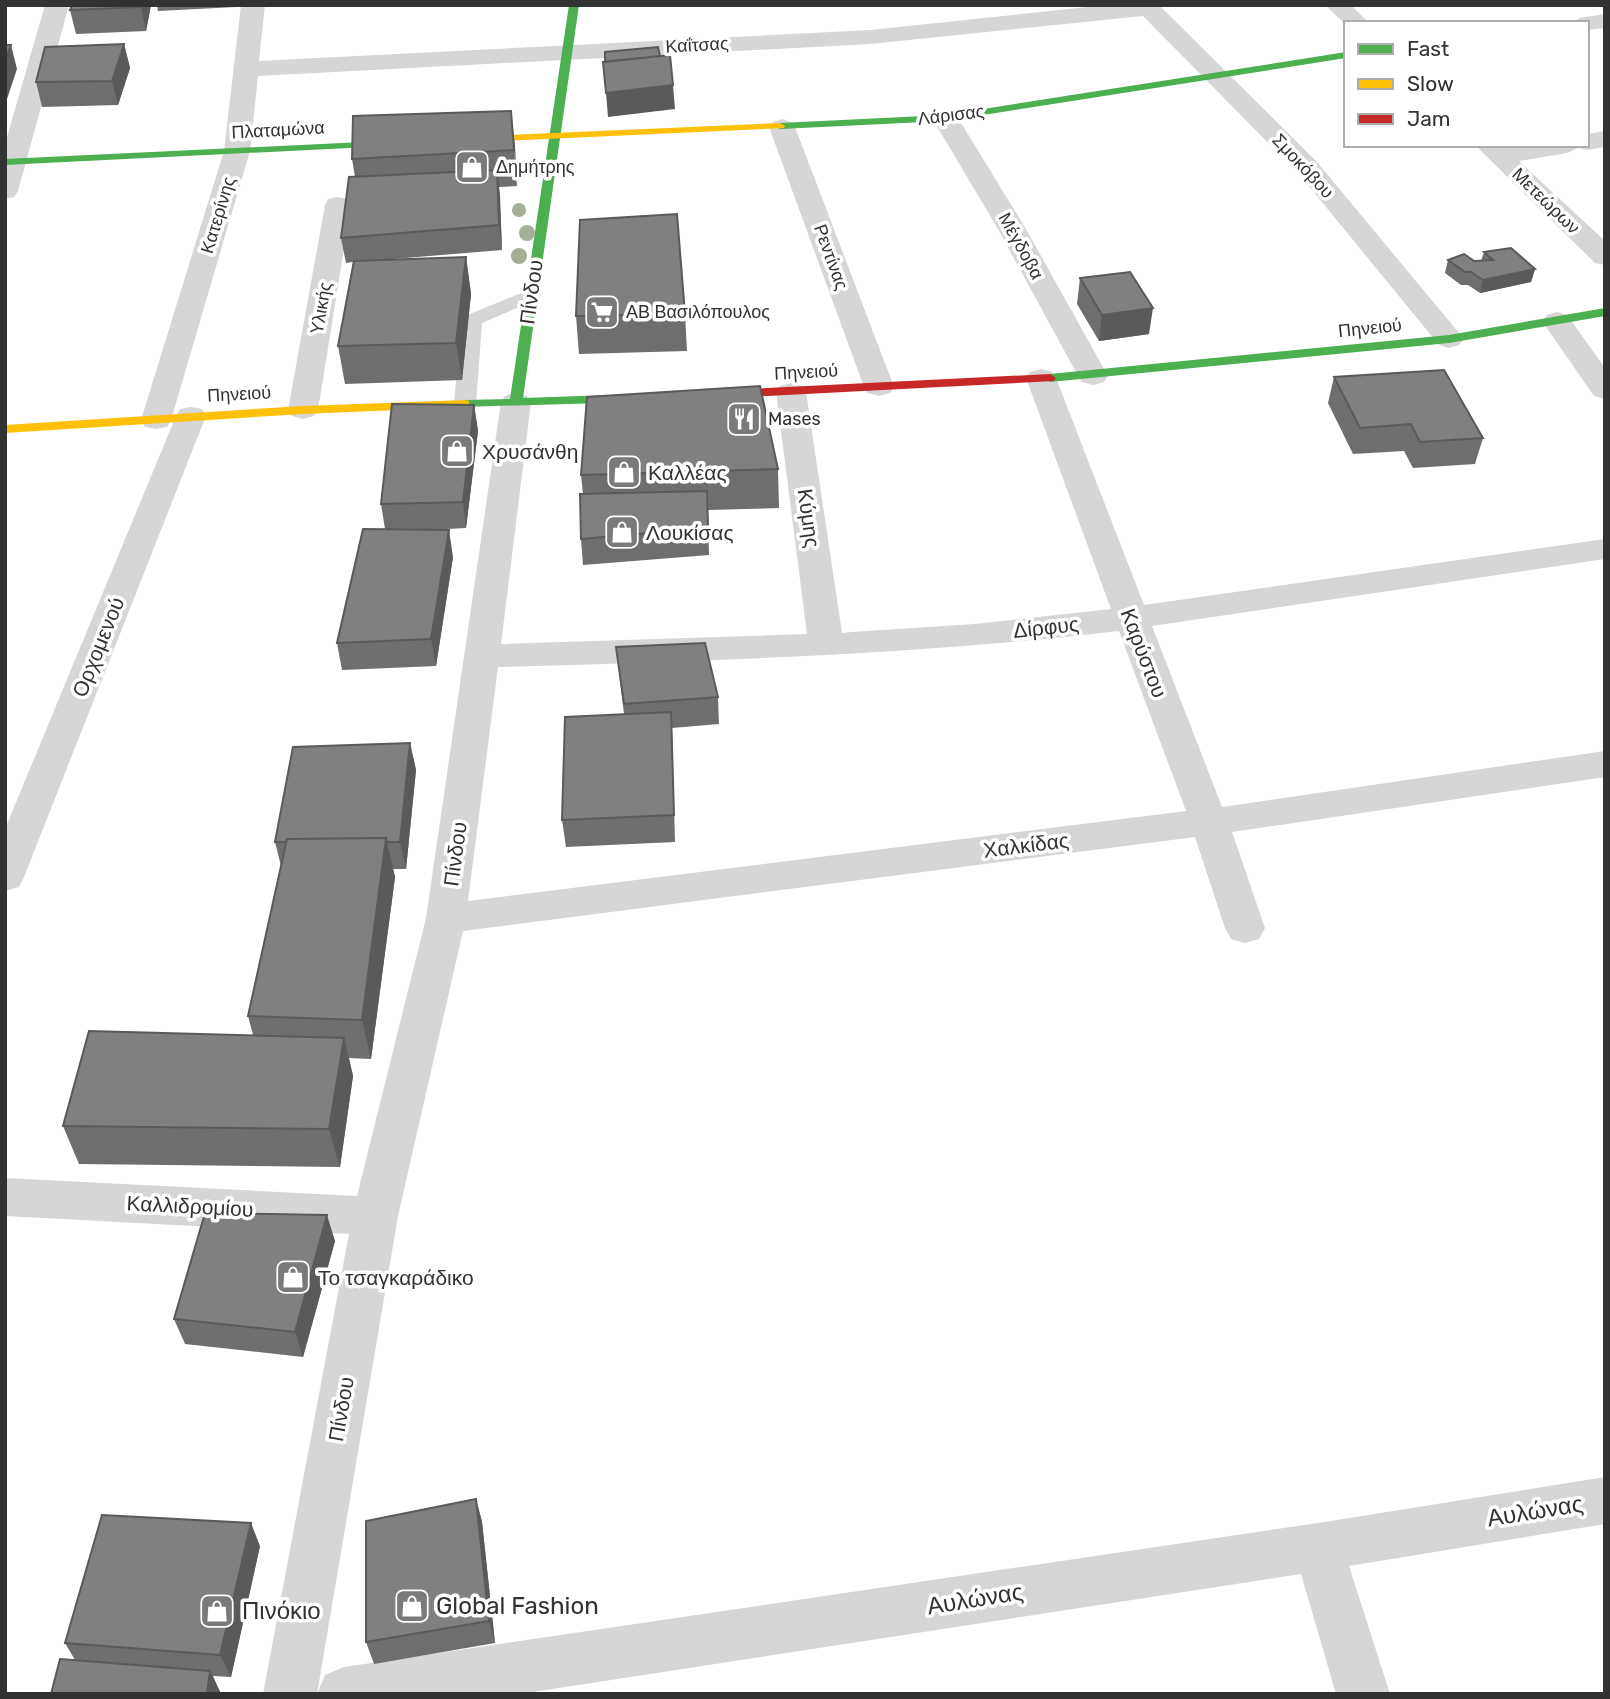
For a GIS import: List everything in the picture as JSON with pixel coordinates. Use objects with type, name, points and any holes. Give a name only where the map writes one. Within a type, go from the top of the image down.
[{"type":"street","points":[[5,191],[10,161],[57,5]]},
{"type":"street","name":"Κατερίνης","points":[[156,420],[237,151],[253,5]]},
{"type":"street","name":"Πίνδου","points":[[290,1694],[375,1216],[446,919],[553,136],[569,52],[573,5]]},
{"type":"street","points":[[1337,5],[1355,21]]},
{"type":"street","name":"Καΐτσας","points":[[245,69],[870,37],[1147,7]]},
{"type":"street","name":"Σμοκόβου","points":[[1147,7],[1308,167],[1449,339]]},
{"type":"street","name":"Λάρισας","points":[[553,136],[945,118],[1344,55]]},
{"type":"street","name":"Μέγδοβα","points":[[945,118],[1012,229],[1093,376]]},
{"type":"street","name":"Ρεντίνας","points":[[782,127],[879,387]]},
{"type":"street","points":[[443,141],[553,136]]},
{"type":"street","name":"Πλαταμώνα","points":[[10,161],[416,142]]},
{"type":"street","points":[[1494,151],[1543,147]]},
{"type":"street","name":"Μετεώρων","points":[[1494,151],[1605,257]]},
{"type":"street","name":"Υλικής","points":[[303,410],[338,205]]},
{"type":"street","name":"Πηνειού","points":[[693,396],[1093,376],[1449,339],[1605,312]]},
{"type":"street","points":[[1557,321],[1605,390]]},
{"type":"street","name":"Καρύστου","points":[[1041,378],[1209,822],[1245,928]]},
{"type":"street","name":"Κύμης","points":[[791,392],[827,645]]},
{"type":"street","name":"Πηνειού","points":[[5,429],[303,410],[651,397]]},
{"type":"street","name":"Ορχομενού","points":[[5,877],[19,808],[191,416]]},
{"type":"street","name":"Δίρφυς","points":[[482,656],[827,645],[975,635],[1131,618],[1605,549]]},
{"type":"street","name":"Χαλκίδας","points":[[446,919],[1209,822],[1605,764]]},
{"type":"street","name":"Καλλιδρομίου","points":[[5,1197],[375,1216]]},
{"type":"street","name":"Αυλώνας","points":[[344,1694],[1318,1547],[1605,1500]]},
{"type":"street","points":[[1318,1547],[1363,1694]]},
{"type":"lane","points":[[465,404],[472,320],[531,295]]},
{"type":"building","points":[[72,5],[141,5],[141,7],[70,10]]},
{"type":"building","points":[[124,44],[112,81],[36,82],[45,47]]},
{"type":"building","points":[[5,45],[11,45],[5,61]]},
{"type":"building","points":[[658,47],[660,56],[605,62],[605,52]]},
{"type":"building","points":[[670,55],[673,85],[606,93],[603,62]]},
{"type":"building","points":[[511,111],[514,150],[352,159],[353,116]]},
{"type":"building","points":[[497,170],[499,225],[341,238],[349,177]]},
{"type":"building","points":[[677,214],[685,314],[576,316],[580,220]]},
{"type":"building","points":[[1511,248],[1535,269],[1483,280],[1448,260],[1464,254],[1474,261],[1493,260],[1484,252]]},
{"type":"building","points":[[466,257],[456,343],[338,346],[354,261]]},
{"type":"building","points":[[1130,272],[1153,308],[1102,315],[1080,278]]},
{"type":"building","points":[[1444,370],[1483,438],[1420,442],[1411,424],[1360,428],[1334,377]]},
{"type":"building","points":[[760,386],[778,469],[581,475],[587,397]]},
{"type":"building","points":[[392,404],[474,405],[463,502],[381,504]]},
{"type":"building","points":[[707,491],[708,528],[581,539],[580,494]]},
{"type":"building","points":[[363,529],[449,530],[431,639],[337,643]]},
{"type":"building","points":[[705,643],[718,697],[624,704],[616,647]]},
{"type":"building","points":[[671,712],[674,815],[562,820],[565,717]]},
{"type":"building","points":[[410,743],[400,842],[387,842],[386,838],[287,839],[286,842],[275,842],[293,747]]},
{"type":"building","points":[[386,838],[362,1020],[248,1016],[287,839]]},
{"type":"building","points":[[89,1031],[344,1038],[329,1129],[63,1126]]},
{"type":"building","points":[[205,1213],[327,1215],[295,1332],[174,1319]]},
{"type":"building","points":[[476,1499],[489,1621],[366,1642],[366,1521]]},
{"type":"building","points":[[102,1515],[251,1523],[220,1655],[65,1643]]},
{"type":"building","points":[[60,1659],[210,1671],[207,1694],[51,1694]]},
{"type":"traffic: fast","points":[[516,402],[574,5]]},
{"type":"traffic: fast","points":[[780,126],[945,118],[1344,55]]},
{"type":"traffic: fast","points":[[5,162],[405,143]]},
{"type":"traffic: fast","points":[[1050,378],[1449,339],[1605,312]]},
{"type":"traffic: fast","points":[[465,404],[638,398]]},
{"type":"traffic: slow","points":[[462,140],[780,126]]},
{"type":"traffic: slow","points":[[5,429],[303,410],[465,404]]},
{"type":"traffic: jam","points":[[709,395],[1050,378]]},
{"type":"place","name":"Δημήτρης","points":[[472,167]]},
{"type":"place","name":"ΑΒ Βασιλόπουλος","points":[[602,312]]},
{"type":"place","name":"Mases","points":[[744,419]]},
{"type":"place","name":"Χρυσάνθη","points":[[457,451]]},
{"type":"place","name":"Καλλέας","points":[[624,472]]},
{"type":"place","name":"Λουκίσας","points":[[622,532]]},
{"type":"place","name":"Το τσαγκαράδικο","points":[[293,1277]]},
{"type":"place","name":"Global Fashion","points":[[412,1606]]},
{"type":"place","name":"Πινόκιο","points":[[217,1611]]}]
